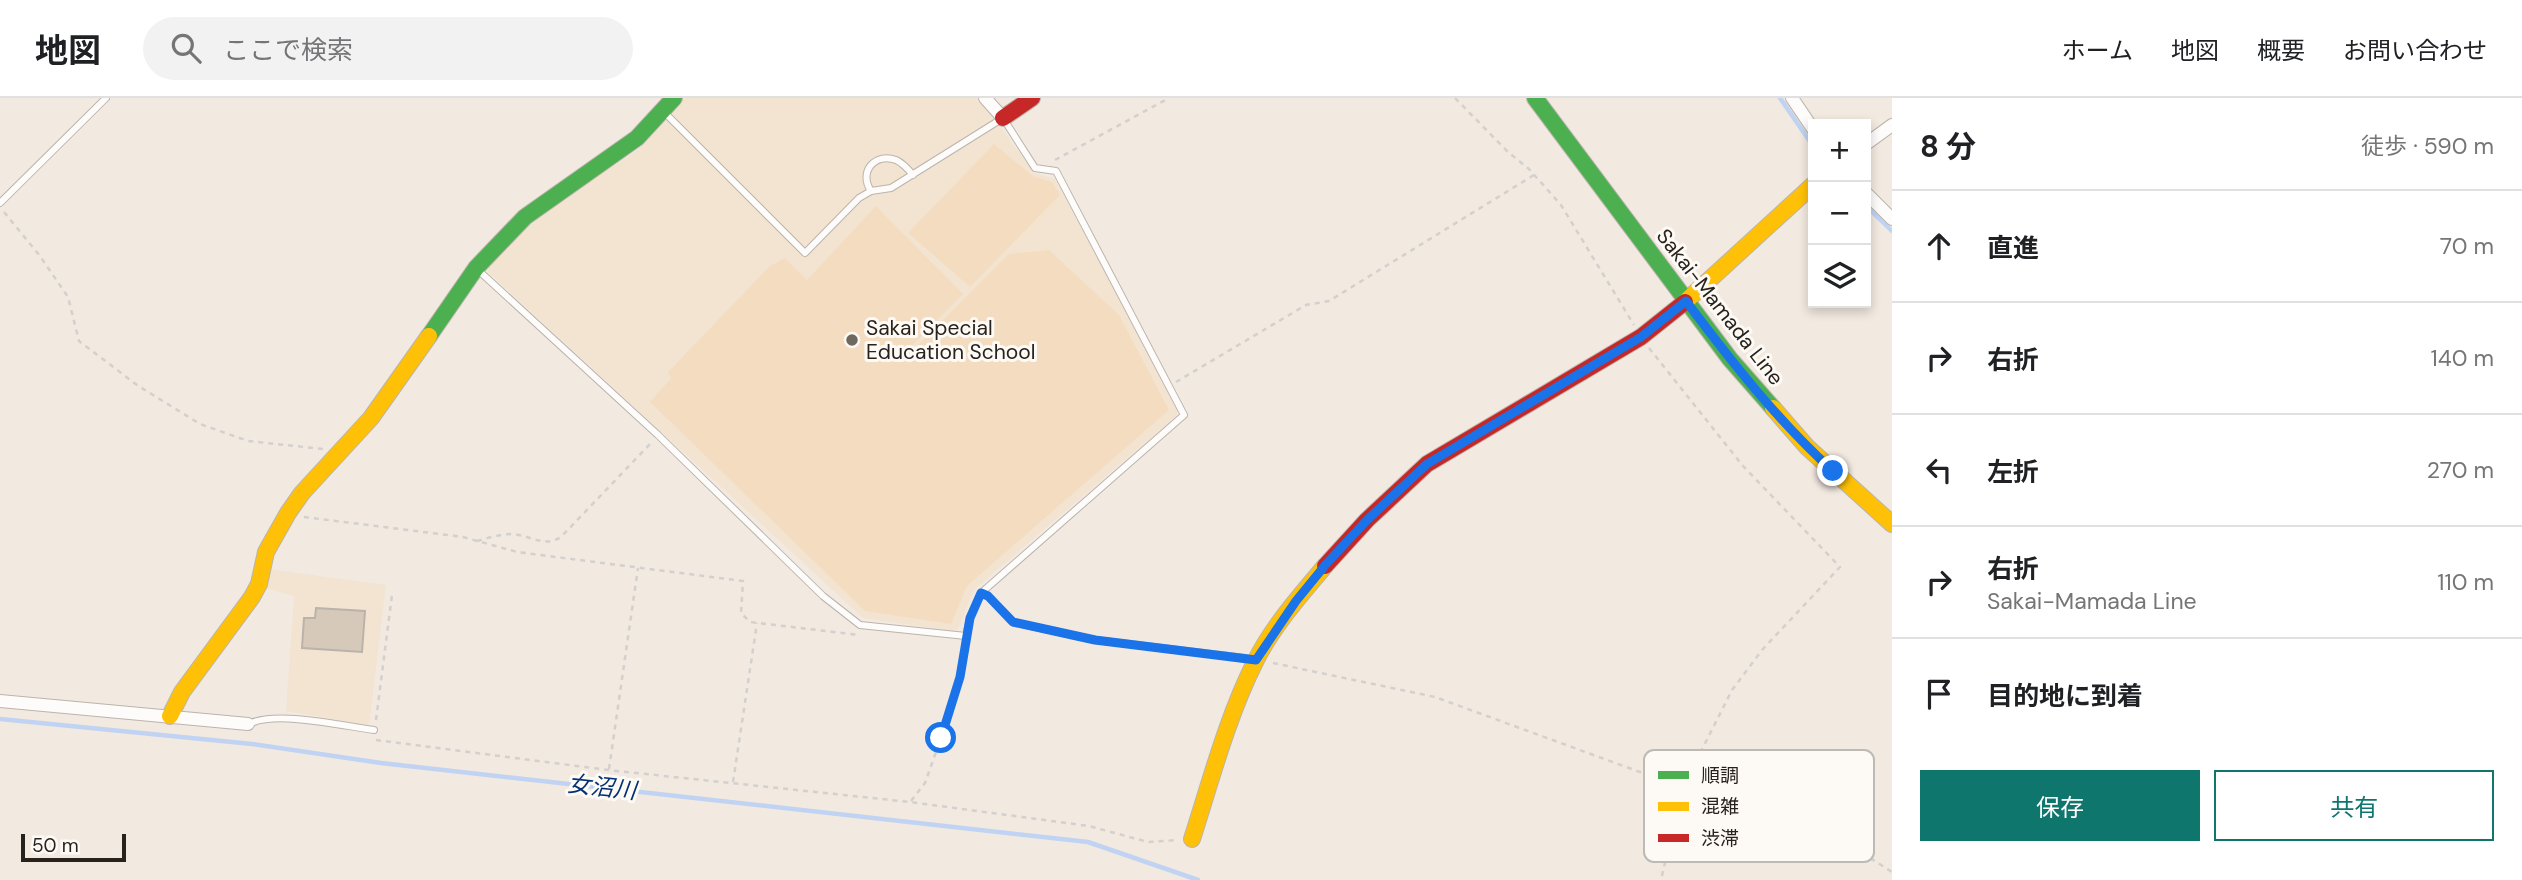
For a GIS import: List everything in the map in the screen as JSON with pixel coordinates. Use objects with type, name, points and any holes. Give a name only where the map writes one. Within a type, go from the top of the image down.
[{"type":"street","points":[[170,716],[181,692],[252,597],[259,584],[266,552],[288,513],[302,493],[370,418],[476,268],[525,217],[637,138],[674,98]]},
{"type":"street","points":[[985,98],[1003,118],[1032,98]]},
{"type":"street","name":"Sakai-Mamada Line","points":[[1535,98],[1730,359],[1807,447],[1892,524]]},
{"type":"street","points":[[1792,98],[1808,122]]},
{"type":"street","points":[[1871,140],[1892,125]]},
{"type":"street","points":[[1192,839],[1230,721],[1256,660],[1296,601],[1367,520],[1427,464],[1641,337],[1686,301],[1808,190]]},
{"type":"street","points":[[1871,198],[1892,219]]},
{"type":"street","points":[[0,701],[248,724]]},
{"type":"lane","points":[[0,205],[31,169],[106,98]]},
{"type":"lane","points":[[476,268],[658,435],[823,596],[860,625],[966,636],[970,618],[981,593],[1184,415],[1056,171],[1035,168],[1003,118],[891,188],[871,191],[859,198],[805,253],[662,111]]},
{"type":"lane","points":[[871,191],[866,183],[866,174],[876,160],[884,158],[898,161],[913,175]]},
{"type":"lane","points":[[981,593],[988,596],[1013,622],[1095,640],[1256,660]]},
{"type":"lane","points":[[248,724],[258,719],[284,718],[374,730]]},
{"type":"path","points":[[1045,169],[1055,159],[1170,98]]},
{"type":"path","points":[[1455,98],[1561,205],[1641,337],[1743,466],[1840,567],[1762,650],[1732,690],[1702,750]]},
{"type":"path","points":[[1170,386],[1306,306],[1329,301],[1534,175]]},
{"type":"path","points":[[0,205],[68,297],[79,341],[137,385],[200,424],[248,441],[340,451]]},
{"type":"path","points":[[477,541],[515,534],[553,542],[561,537],[658,435]]},
{"type":"path","points":[[288,513],[463,537],[517,552],[743,581],[741,613],[750,622],[854,636],[879,627]]},
{"type":"path","points":[[608,770],[638,568]]},
{"type":"path","points":[[392,594],[373,740],[608,770],[910,802],[1089,826],[1148,842],[1192,839]]},
{"type":"path","points":[[733,783],[757,623]]},
{"type":"path","points":[[910,802],[925,783],[941,738],[960,677],[966,636]]},
{"type":"path","points":[[1256,660],[1435,697],[1644,775]]},
{"type":"path","points":[[1874,860],[1892,872]]},
{"type":"path","points":[[1661,880],[1665,862]]},
{"type":"shaded area","name":"Sakai Special Education School","points":[[682,98],[976,98],[1034,173],[1055,179],[1177,408],[1177,415],[974,590],[958,629],[954,631],[863,618],[488,272],[489,265],[529,221],[638,150]]},
{"type":"shaded area","points":[[994,144],[1033,176],[1052,182],[1060,195],[970,287],[908,233]]},
{"type":"shaded area","points":[[876,206],[963,294],[907,351],[909,354],[1009,254],[1049,250],[1119,315],[1169,410],[967,586],[951,624],[865,611],[650,402],[671,378],[668,372],[770,266],[785,258],[807,280]]},
{"type":"shaded area","points":[[268,569],[386,585],[369,725],[286,711],[294,596],[265,588]]},
{"type":"building","points":[[316,608],[365,611],[362,652],[302,648],[304,618],[315,618]]},
{"type":"waterway","points":[[1780,98],[1808,139]]},
{"type":"waterway","points":[[1871,211],[1892,231]]},
{"type":"waterway","name":"女沼川","points":[[0,719],[252,744],[381,763],[1088,842],[1198,880]]},
{"type":"traffic: fast","points":[[429,336],[476,268],[525,217],[637,138],[674,98]]},
{"type":"traffic: fast","points":[[1535,98],[1730,359],[1773,408]]},
{"type":"traffic: slow","points":[[1685,302],[1808,190]]},
{"type":"traffic: slow","points":[[170,716],[182,692],[252,597],[259,584],[266,552],[288,513],[302,493],[371,418],[429,336]]},
{"type":"traffic: slow","points":[[1773,408],[1807,447],[1892,524]]},
{"type":"traffic: slow","points":[[1192,839],[1228,727],[1255,662],[1278,624],[1325,566]]},
{"type":"traffic: jam","points":[[1003,118],[1032,98]]},
{"type":"traffic: jam","points":[[1325,566],[1367,520],[1427,464],[1641,337],[1685,302]]},
{"type":"place","name":"Sakai Special Education School","points":[[852,340]]},
{"type":"route","points":[[941,738],[960,677],[970,618],[981,593],[988,596],[1013,622],[1095,640],[1256,660],[1296,601],[1327,563],[1367,520],[1427,464],[1641,337],[1686,301],[1773,410],[1833,471]]}]
